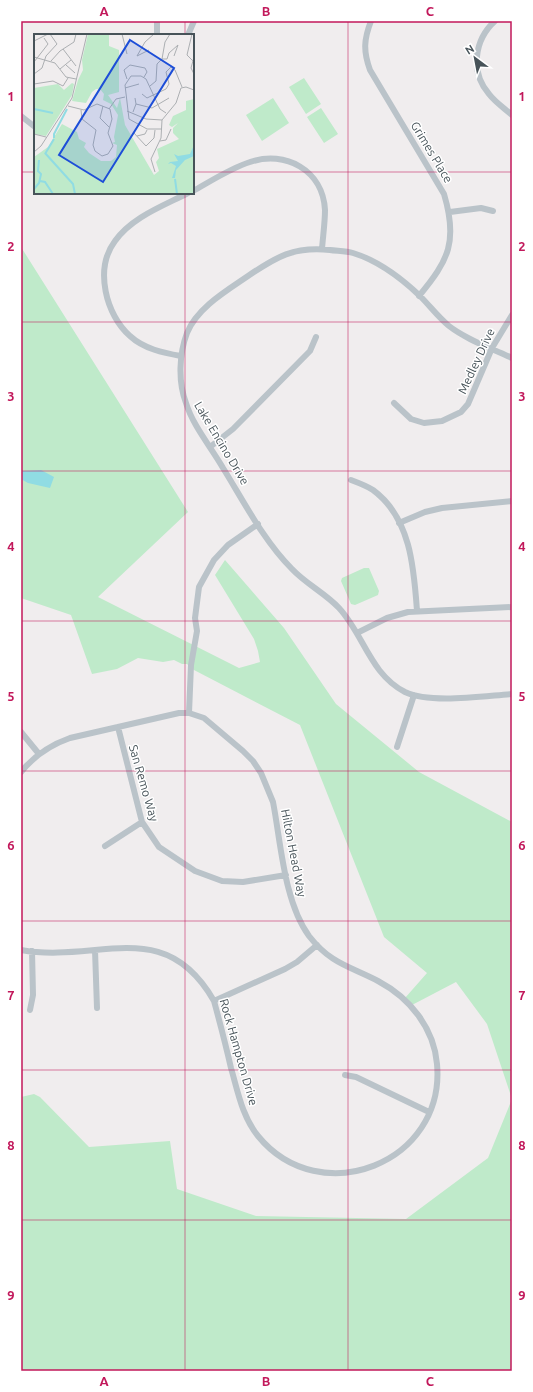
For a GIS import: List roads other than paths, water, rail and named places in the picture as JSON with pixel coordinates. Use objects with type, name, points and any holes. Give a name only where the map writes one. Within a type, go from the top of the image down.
[{"type":"street","points":[[157,21],[157,34]]},
{"type":"street","points":[[188,34],[194,21]]},
{"type":"street","name":"Grimes Place","points":[[371,21],[364,45],[365,56],[370,70],[444,194],[450,212],[450,240],[447,258],[434,278],[419,296]]},
{"type":"street","points":[[495,21],[488,27],[483,36],[479,47],[476,64],[482,85],[488,93],[512,115]]},
{"type":"street","points":[[21,116],[34,126]]},
{"type":"street","points":[[194,190],[250,161],[270,157],[286,160],[310,174],[318,185],[325,208],[322,249]]},
{"type":"street","points":[[181,356],[160,352],[130,336],[123,328],[106,298],[104,273],[109,251],[125,230],[138,219],[186,194]]},
{"type":"street","points":[[450,212],[481,208],[493,211]]},
{"type":"street","name":"Lake Encino Drive","points":[[512,358],[463,335],[450,327],[397,276],[374,261],[350,252],[322,249],[300,249],[285,253],[238,283],[202,310],[187,332],[181,356],[182,388],[186,404],[258,524],[282,559],[305,582],[333,602],[357,633],[368,655],[379,671],[397,687],[414,695],[437,698],[512,694]]},
{"type":"street","name":"Medley Drive","points":[[394,403],[411,419],[424,423],[432,423],[452,418],[461,412],[468,404],[492,348],[512,315]]},
{"type":"street","points":[[210,446],[234,429],[310,351],[316,338]]},
{"type":"street","points":[[351,480],[368,487],[385,501],[399,523],[412,558],[418,611]]},
{"type":"street","points":[[399,523],[425,512],[442,508],[512,502]]},
{"type":"street","points":[[189,713],[191,666],[197,631],[195,618],[197,596],[203,579],[214,560],[228,545],[258,524]]},
{"type":"street","points":[[357,633],[387,618],[403,613],[512,607]]},
{"type":"street","points":[[397,746],[414,695]]},
{"type":"street","name":"Hilton Head Way","points":[[21,772],[38,754],[59,742],[179,713],[189,713],[204,718],[248,756],[261,773],[273,802],[286,875],[296,913],[317,944],[341,965],[391,988],[411,1006],[425,1024],[431,1039],[437,1066],[434,1098],[429,1112]]},
{"type":"street","name":"San Remo Way","points":[[118,727],[142,822],[158,847],[182,863],[208,877],[222,881],[243,882],[286,875]]},
{"type":"street","points":[[21,732],[38,754]]},
{"type":"street","points":[[105,846],[142,822]]},
{"type":"street","points":[[214,1001],[285,969],[297,962],[317,944]]},
{"type":"street","name":"Rock Hampton Drive","points":[[21,950],[95,950],[143,948],[168,955],[192,970],[204,984],[214,1001],[245,1116],[265,1143],[284,1159],[309,1170],[342,1174],[379,1165],[403,1149],[421,1128],[429,1112]]},
{"type":"street","points":[[95,950],[97,1008]]},
{"type":"street","points":[[30,1010],[33,995],[32,951]]},
{"type":"street","points":[[345,1076],[356,1077],[429,1112]]},
{"type":"water","points":[[41,470],[54,477],[50,488],[28,483],[21,479],[21,473],[23,471]]}]
